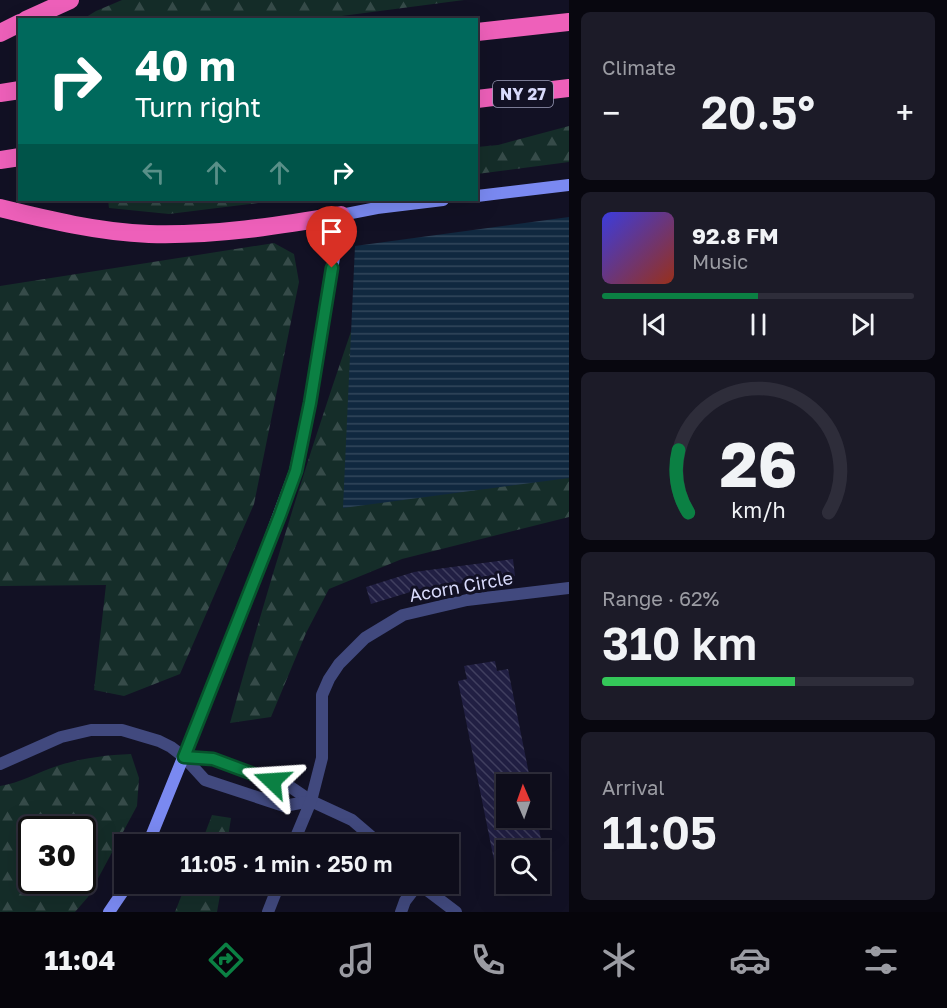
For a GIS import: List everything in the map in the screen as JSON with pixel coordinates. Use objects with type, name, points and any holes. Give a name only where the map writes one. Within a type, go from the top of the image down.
[{"type":"highway","points":[[30,18],[70,0]]},
{"type":"highway","points":[[478,32],[569,22]]},
{"type":"highway","points":[[0,33],[18,24]]},
{"type":"highway","name":"NY 27","points":[[478,99],[569,88]]},
{"type":"highway","points":[[0,93],[18,90]]},
{"type":"highway","points":[[0,160],[18,157]]},
{"type":"highway","points":[[0,208],[84,227],[149,234],[243,229],[292,224],[341,215]]},
{"type":"street","points":[[478,196],[569,185]]},
{"type":"street","points":[[152,834],[269,545],[296,471],[310,403],[341,215],[435,201]]},
{"type":"street","name":"Acorn Circle","points":[[297,834],[311,801],[322,758],[322,695],[339,664],[365,638],[403,615],[467,600],[569,588]]},
{"type":"street","points":[[0,764],[61,737],[90,730],[122,730],[159,741],[184,757],[205,780],[284,806],[311,801]]},
{"type":"street","points":[[184,757],[213,759],[289,786],[311,801],[352,820],[368,834]]},
{"type":"street","points":[[233,789],[239,769]]},
{"type":"street","points":[[109,912],[121,894]]},
{"type":"street","points":[[268,912],[275,894]]},
{"type":"street","points":[[401,912],[410,894]]},
{"type":"street","points":[[432,894],[456,912]]},
{"type":"green space","points":[[122,0],[464,0],[326,18],[85,18]]},
{"type":"green space","points":[[569,126],[569,162],[478,174],[478,147],[498,145]]},
{"type":"green space","points":[[108,201],[274,201],[169,214],[109,208]]},
{"type":"green space","points":[[274,243],[294,254],[299,282],[254,504],[180,674],[124,696],[94,690],[106,585],[0,586],[0,286]]},
{"type":"green space","points":[[373,268],[569,432],[569,517],[402,559],[329,589],[306,633],[271,717],[230,723],[297,494]]},
{"type":"green space","points":[[131,754],[139,778],[137,806],[122,834],[114,834],[114,849],[96,882],[96,816],[18,816],[18,894],[90,894],[88,897],[75,912],[0,912],[0,786],[66,763],[94,757]]},
{"type":"green space","points":[[212,815],[231,818],[229,834],[205,834]]},
{"type":"green space","points":[[182,894],[220,894],[217,912],[175,912]]},
{"type":"water","points":[[569,217],[569,478],[343,508],[355,246]]},
{"type":"building","points":[[513,559],[515,576],[420,589],[371,604],[366,587],[414,572]]},
{"type":"building","points":[[495,661],[497,671],[508,669],[529,774],[496,774],[496,828],[539,828],[541,840],[496,840],[496,870],[458,681],[467,679],[464,666]]},
{"type":"route","points":[[272,781],[213,759],[184,757],[296,471],[310,403],[332,268]]}]
